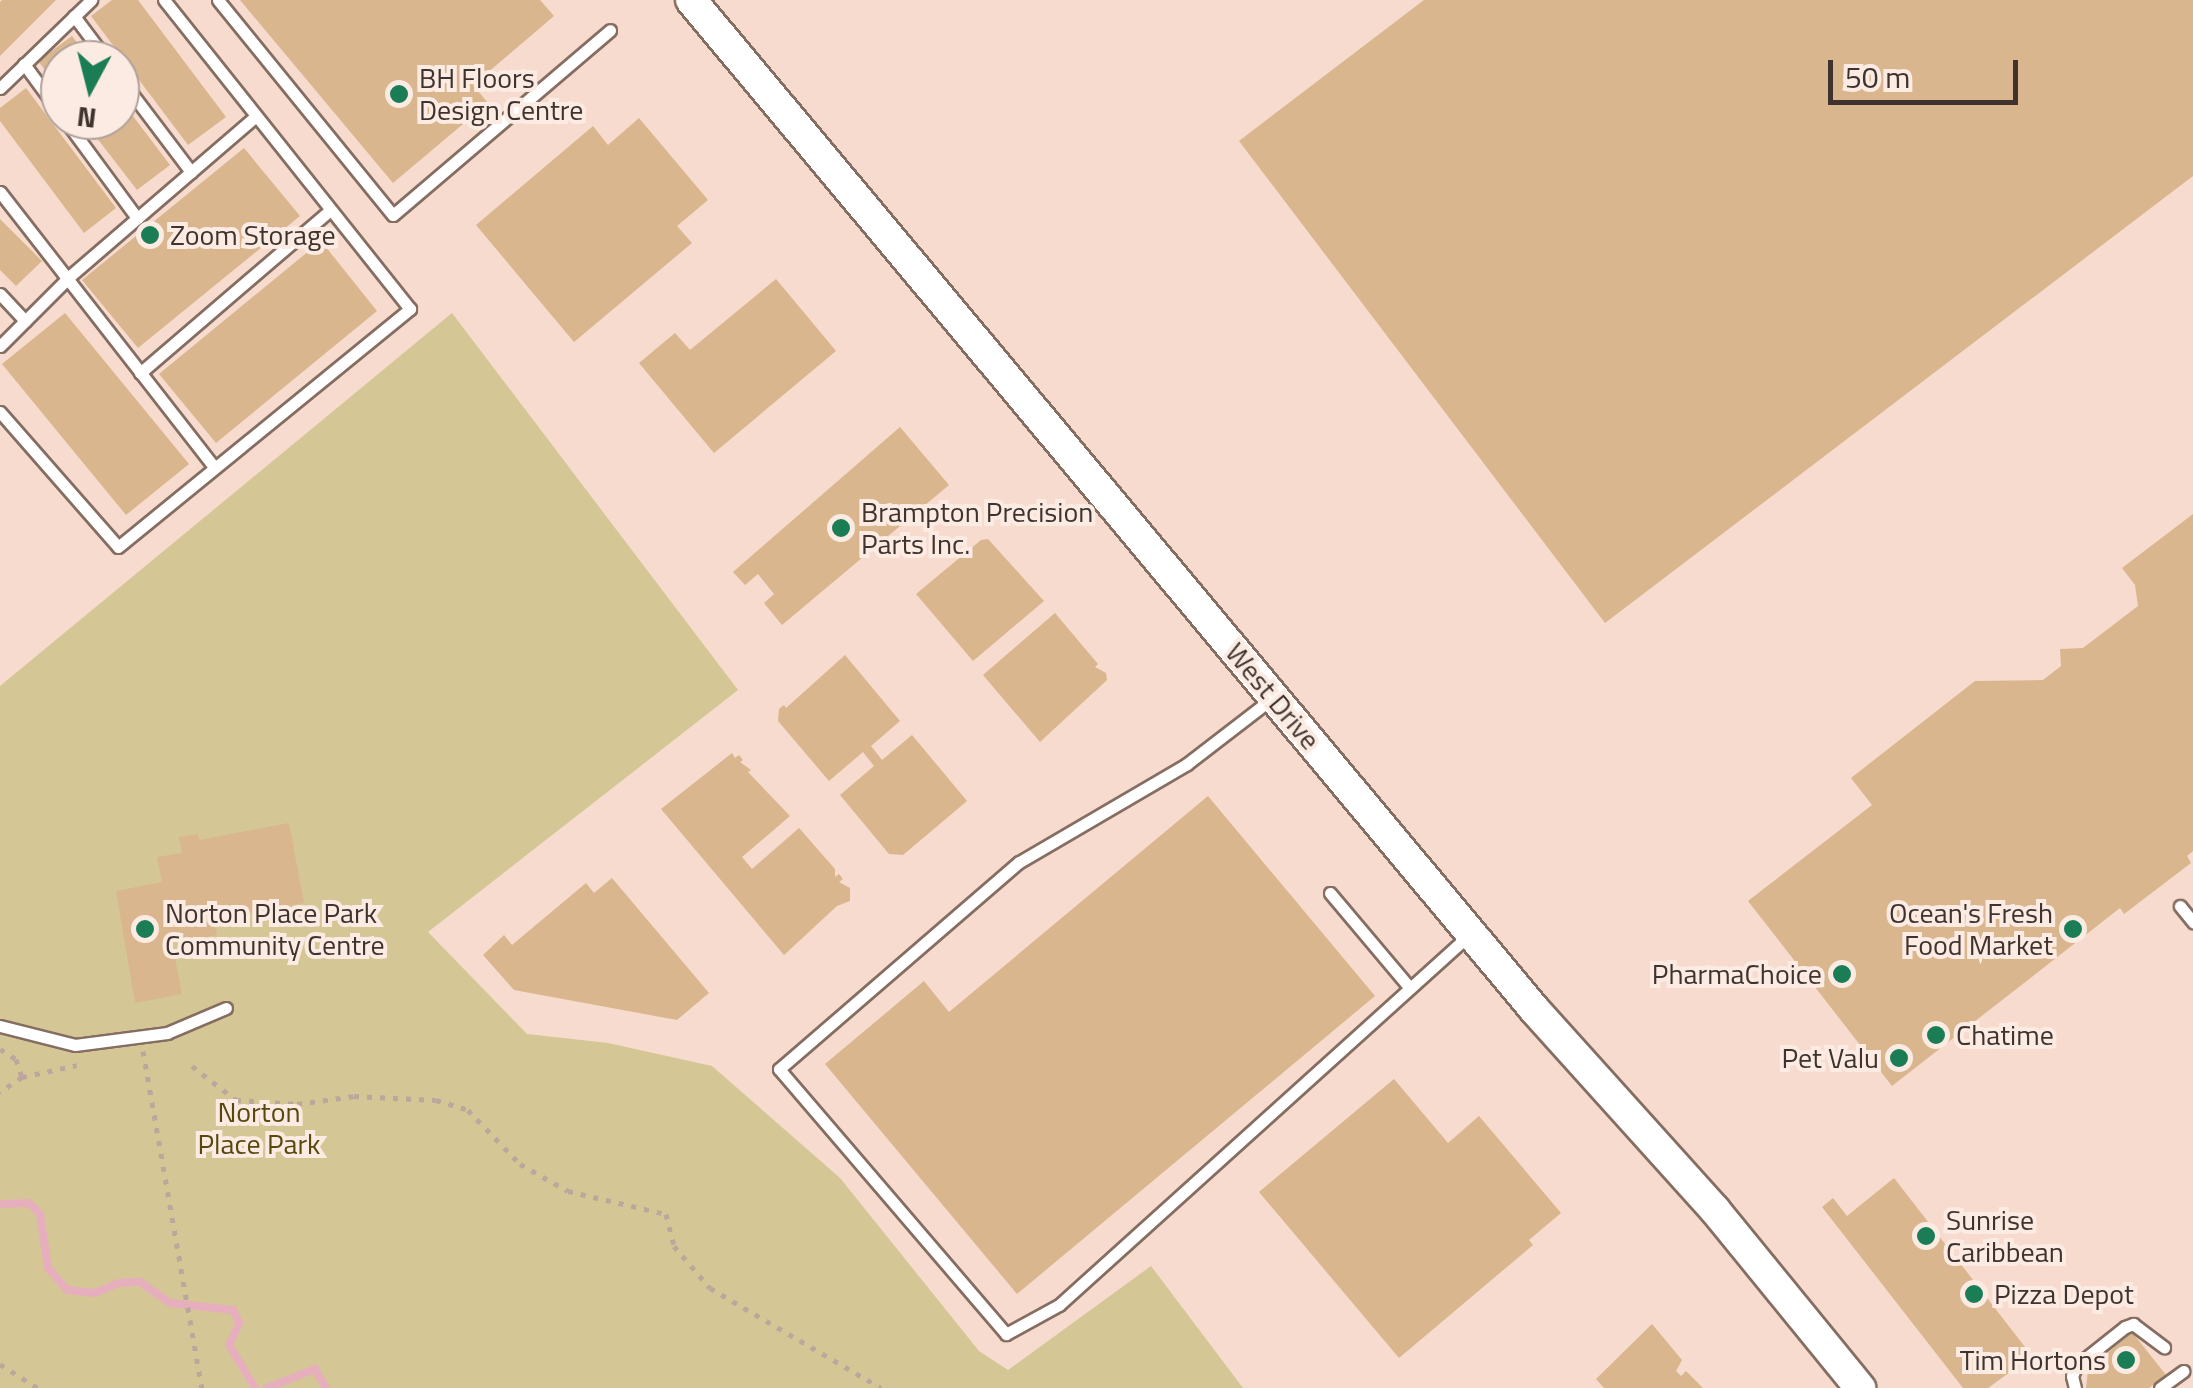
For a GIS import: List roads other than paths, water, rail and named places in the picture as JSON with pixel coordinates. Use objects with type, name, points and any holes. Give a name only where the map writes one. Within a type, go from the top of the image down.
[{"type":"street","name":"West Drive","points":[[691,0],[1470,933],[1715,1210],[1860,1388]]},
{"type":"lane","points":[[0,88],[91,0]]},
{"type":"lane","points":[[0,412],[118,548],[410,309],[164,0]]},
{"type":"lane","points":[[218,0],[393,215],[610,30]]},
{"type":"lane","points":[[74,16],[92,40]]},
{"type":"lane","points":[[24,64],[40,86]]},
{"type":"lane","points":[[140,104],[191,172]]},
{"type":"lane","points":[[0,346],[70,276],[256,116]]},
{"type":"lane","points":[[80,140],[137,218]]},
{"type":"lane","points":[[0,192],[70,276],[214,467]]},
{"type":"lane","points":[[140,373],[330,210]]},
{"type":"lane","points":[[0,294],[25,321]]},
{"type":"lane","points":[[1274,697],[1188,764],[1018,862],[779,1068],[1006,1334],[1059,1305],[1470,933]]},
{"type":"lane","points":[[1330,893],[1410,988]]},
{"type":"lane","points":[[2180,906],[2193,922]]},
{"type":"lane","points":[[0,1026],[75,1045],[166,1032],[226,1008]]},
{"type":"lane","points":[[2076,1388],[2072,1376],[2077,1365],[2124,1327],[2133,1324],[2164,1346]]},
{"type":"lane","points":[[2160,1388],[2183,1370]]},
{"type":"waterway","points":[[0,1204],[29,1203],[40,1214],[48,1268],[67,1290],[95,1293],[118,1283],[140,1282],[170,1303],[233,1310],[239,1323],[229,1345],[255,1388]]},
{"type":"waterway","points":[[267,1388],[315,1369],[326,1388]]},
{"type":"place","name":"BH Floors Design Centre","points":[[399,94]]},
{"type":"place","name":"Zoom Storage","points":[[150,235]]},
{"type":"place","name":"Brampton Precision Parts Inc.","points":[[841,528]]},
{"type":"place","name":"Norton Place Park Community Centre","points":[[145,929]]},
{"type":"place","name":"Ocean's Fresh Food Market","points":[[2073,929]]},
{"type":"place","name":"PharmaChoice","points":[[1842,974]]},
{"type":"place","name":"Chatime","points":[[1936,1035]]},
{"type":"place","name":"Pet Valu","points":[[1899,1058]]},
{"type":"place","name":"Sunrise Caribbean","points":[[1926,1236]]},
{"type":"place","name":"Pizza Depot","points":[[1974,1294]]},
{"type":"place","name":"Tim Hortons","points":[[2126,1360]]},
{"type":"park label","name":"Norton Place Park","points":[[259,1128]]}]
